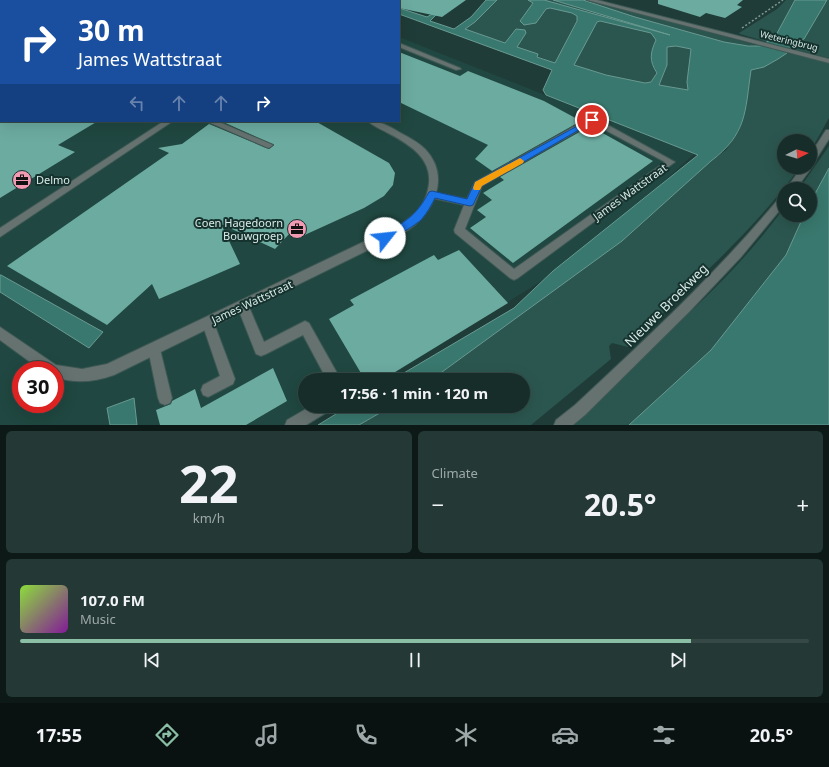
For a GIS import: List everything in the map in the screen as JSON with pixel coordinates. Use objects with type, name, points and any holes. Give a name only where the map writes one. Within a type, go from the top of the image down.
[{"type":"street","name":"Weteringbrug","points":[[590,0],[829,61]]},
{"type":"street","points":[[400,45],[458,69]]},
{"type":"street","name":"James Wattstraat","points":[[592,120],[671,162],[514,275],[459,230],[470,203],[478,184],[592,120]]},
{"type":"street","points":[[0,233],[167,122]]},
{"type":"street","points":[[212,122],[269,145]]},
{"type":"street","name":"James Wattstraat","points":[[64,374],[71,376],[91,375],[109,370],[404,228],[422,212],[432,194],[434,183],[433,170],[429,160],[411,142],[374,122]]},
{"type":"street","points":[[817,151],[829,132]]},
{"type":"street","points":[[432,194],[470,203]]},
{"type":"street","name":"Nieuwe Broekweg","points":[[561,425],[580,410],[690,305],[762,226],[777,207]]},
{"type":"street","points":[[243,306],[261,350],[305,327],[330,373]]},
{"type":"street","points":[[208,323],[228,380],[208,390]]},
{"type":"street","points":[[0,333],[39,361]]},
{"type":"street","points":[[154,349],[166,398]]},
{"type":"street","points":[[292,425],[312,413]]},
{"type":"path","points":[[730,36],[783,0]]},
{"type":"shaded area","points":[[486,0],[497,0],[475,22],[465,29],[505,43],[516,29],[525,30],[526,33],[517,47],[538,54],[537,57],[555,63],[577,21],[577,16],[572,13],[550,8],[546,9],[536,23],[524,25],[520,21],[533,3],[528,0],[544,0],[670,35],[553,0],[583,0],[635,17],[724,42],[748,46],[760,46],[775,37],[795,0],[827,0],[804,39],[795,42],[787,53],[778,59],[764,67],[751,70],[745,110],[738,131],[732,141],[723,151],[622,241],[441,373],[404,373],[514,308],[553,271],[698,155],[546,95],[543,90],[552,70],[400,14],[400,8],[427,17],[443,8],[430,21],[454,29],[471,17]],"holes":[[[600,21],[651,33],[656,40],[652,49],[651,57],[657,73],[651,82],[645,83],[606,75],[574,65],[597,22]],[[676,46],[691,49],[687,82],[688,90],[659,85],[667,65],[667,47]]]},
{"type":"shaded area","points":[[497,0],[528,0],[533,3],[520,21],[541,11],[555,8],[569,11],[577,16],[577,20],[555,63],[537,56],[538,54],[516,47],[526,33],[513,32],[505,43],[465,29],[475,22]]},
{"type":"shaded area","points":[[544,0],[553,0],[671,35],[669,35]]},
{"type":"shaded area","points":[[583,0],[760,46],[738,45],[724,42],[635,17]]},
{"type":"shaded area","points":[[786,0],[795,0],[775,37],[767,42],[739,33],[777,9]]},
{"type":"shaded area","points":[[827,0],[829,0],[829,58],[790,48],[814,22]]},
{"type":"shaded area","points":[[600,21],[651,33],[656,40],[651,56],[654,69],[657,73],[651,82],[645,83],[606,75],[573,65],[597,22]]},
{"type":"shaded area","points":[[400,37],[694,154],[586,253],[395,373],[298,373],[298,413],[328,413],[308,425],[0,425],[0,122],[400,122]]},
{"type":"shaded area","points":[[676,46],[691,49],[687,82],[689,90],[659,85],[667,65],[667,47]]},
{"type":"shaded area","points":[[787,53],[829,63],[829,118],[817,139],[817,134],[777,134],[777,174],[795,174],[789,182],[777,182],[777,197],[761,216],[628,347],[612,343],[609,346],[611,359],[531,425],[359,425],[380,413],[530,413],[530,373],[441,373],[622,241],[711,161],[726,150],[739,131],[751,70],[764,67]]},
{"type":"shaded area","points":[[829,146],[829,168],[817,190],[817,182],[804,182],[809,174],[817,174],[817,163]]},
{"type":"shaded area","points":[[829,168],[829,425],[629,425],[711,350],[786,255],[801,222],[817,222],[817,190]]},
{"type":"shaded area","points":[[777,217],[777,222],[801,222],[786,255],[711,350],[629,425],[560,425],[678,323],[707,296],[760,239]]},
{"type":"shaded area","points":[[0,275],[103,332],[89,348],[0,292]]},
{"type":"shaded area","points":[[134,398],[137,425],[110,425],[107,408]]},
{"type":"shaded area","points":[[338,413],[380,413],[359,425],[318,425]]},
{"type":"building","points":[[400,0],[466,0],[442,17],[400,8]]},
{"type":"building","points":[[658,0],[743,0],[737,5],[742,7],[725,18],[706,13],[700,17],[658,4]]},
{"type":"building","points":[[400,52],[460,76],[468,71],[544,101],[581,121],[492,171],[475,159],[488,145],[400,102]]},
{"type":"building","points":[[0,122],[96,122],[58,145],[75,152],[0,198]]},
{"type":"building","points":[[223,122],[317,122],[389,163],[395,173],[393,185],[384,196],[364,208],[298,238],[291,232],[275,249],[221,224],[240,264],[159,299],[152,284],[107,325],[7,266],[169,153],[158,148],[182,144],[209,124],[269,149],[274,145]]},
{"type":"building","points":[[590,126],[653,161],[513,263],[470,228],[486,217],[477,210],[492,200],[483,193],[504,180],[500,177]]},
{"type":"building","points":[[459,250],[508,303],[393,373],[361,373],[329,319],[354,305],[350,300],[434,255],[438,260]]},
{"type":"building","points":[[273,368],[287,401],[246,425],[160,425],[156,410],[171,404],[172,401],[195,389],[201,408]]},
{"type":"slow traffic","points":[[477,188],[478,184],[520,161]]},
{"type":"place","name":"Delmo","points":[[22,180]]},
{"type":"place","name":"Coen Hagedoorn Bouwgroep","points":[[297,229]]},
{"type":"route","points":[[385,238],[404,228],[417,218],[426,207],[432,194],[470,203],[478,184],[592,120]]}]
